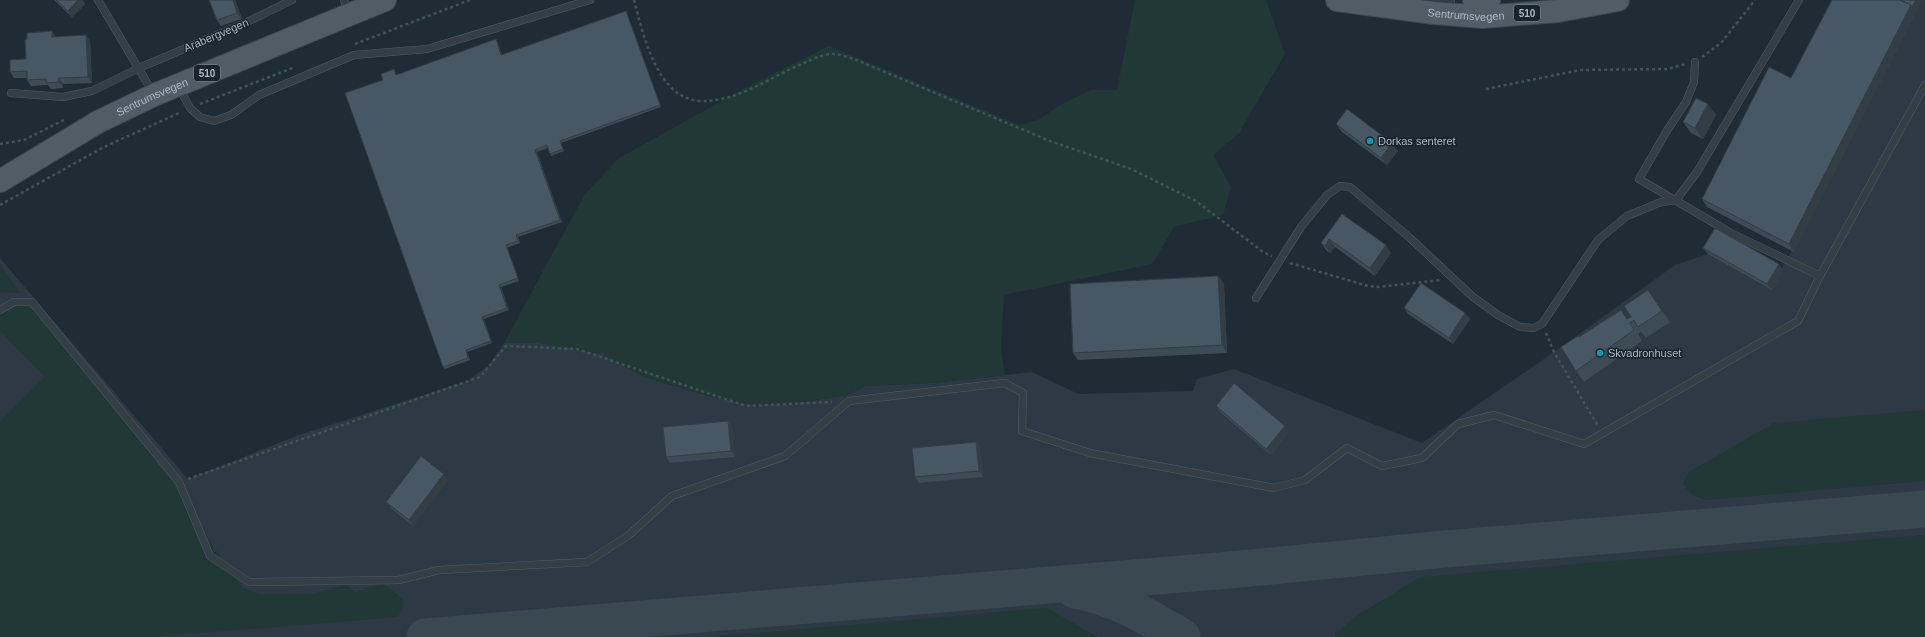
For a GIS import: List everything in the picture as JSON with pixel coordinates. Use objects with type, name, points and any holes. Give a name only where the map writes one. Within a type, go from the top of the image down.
[{"type":"main road","name":"Sentrumsvegen","points":[[0,180],[98,122],[154,95],[346,7],[385,0]]},
{"type":"main road","name":"Sentrumsvegen","points":[[1337,0],[1436,4],[1483,17],[1558,11],[1618,0]]},
{"type":"main road","name":"Sentrumsvegen","points":[[1474,0],[1489,0]]},
{"type":"main road","name":"Sentrumsvegen","points":[[0,166],[35,158]]},
{"type":"lane","points":[[98,0],[154,95]]},
{"type":"lane","name":"Arabergvegen","points":[[11,93],[63,97],[92,91],[139,68],[244,24],[292,0]]},
{"type":"lane","points":[[178,85],[190,108],[200,117],[214,121],[231,115],[259,95],[354,55],[427,49],[590,0]]},
{"type":"lane","points":[[1256,298],[1301,227],[1327,195],[1340,186],[1346,185],[1382,213],[1473,297],[1498,315],[1520,327],[1534,328],[1542,324],[1598,240],[1626,216],[1661,202],[1676,200],[1697,172],[1799,0]]},
{"type":"lane","points":[[1695,62],[1694,82],[1686,102],[1668,129],[1639,180],[1731,233],[1820,276]]},
{"type":"lane","points":[[0,310],[14,302],[32,302],[179,482],[210,556],[249,582],[399,580],[439,570],[587,562],[629,535],[672,496],[785,456],[849,401],[1005,383],[1023,393],[1022,431],[1090,453],[1274,488],[1305,480],[1347,448],[1382,466],[1422,458],[1458,424],[1494,415],[1584,444],[1798,321],[1820,276],[1925,85]]},
{"type":"path","points":[[634,0],[656,63],[669,86],[684,98],[700,101],[724,100],[741,94],[786,70],[816,58],[834,54],[854,59],[1050,141],[1131,169],[1196,201],[1263,252],[1281,260],[1368,286],[1413,284],[1452,279]]},
{"type":"path","points":[[1486,89],[1580,70],[1667,68],[1695,62],[1721,43],[1755,0]]},
{"type":"path","points":[[0,204],[102,148],[190,108]]},
{"type":"path","points":[[1542,324],[1554,352],[1602,433]]},
{"type":"path","points":[[179,482],[480,377],[506,346],[577,349],[746,406],[849,401]]},
{"type":"shaded area","points":[[1923,0],[1925,0],[1925,637],[0,637],[0,258],[188,479],[299,435],[467,381],[489,365],[504,343],[540,343],[602,354],[645,377],[709,396],[748,404],[766,405],[784,405],[846,395],[865,386],[931,383],[1032,372],[1078,394],[1193,391],[1197,379],[1234,369],[1422,443],[1554,352],[1675,265],[1708,254],[1782,269]]},
{"type":"green space","points":[[1135,0],[1266,0],[1285,54],[1239,133],[1213,155],[1231,187],[1223,215],[1174,227],[1152,264],[1004,295],[1001,349],[1005,375],[931,383],[865,386],[846,395],[784,405],[748,404],[709,396],[645,377],[602,354],[540,343],[504,343],[585,194],[619,158],[745,88],[829,46],[1020,125],[1040,119],[1060,105],[1091,90],[1117,90]]},
{"type":"green space","points":[[0,264],[20,293],[0,292]]},
{"type":"green space","points":[[26,306],[36,312],[172,481],[215,549],[243,588],[260,594],[311,594],[346,585],[355,592],[382,583],[403,599],[404,606],[398,617],[152,637],[0,637],[0,422],[45,377],[0,331],[0,315],[12,307]]},
{"type":"green space","points":[[1925,410],[1925,481],[1706,500],[1691,494],[1683,483],[1689,472],[1774,423]]},
{"type":"green space","points":[[1925,535],[1925,637],[1335,637],[1335,635],[1353,618],[1421,577]]},
{"type":"green space","points":[[1047,608],[1098,637],[709,637]]},
{"type":"building","points":[[56,0],[78,0],[68,11]]},
{"type":"building","points":[[209,0],[233,0],[237,13],[217,20]]},
{"type":"building","points":[[1832,0],[1900,0],[1911,5],[1789,244],[1702,199],[1769,67],[1791,78]]},
{"type":"building","points":[[1900,0],[1916,0],[1912,7],[1911,5]]},
{"type":"building","points":[[626,11],[660,105],[560,141],[563,149],[550,154],[547,145],[535,150],[560,220],[516,235],[518,241],[506,245],[518,278],[499,285],[507,308],[482,317],[491,341],[466,350],[468,358],[443,367],[345,93],[383,80],[381,74],[394,69],[396,75],[496,39],[501,55]]},
{"type":"building","points":[[52,31],[52,37],[86,35],[88,77],[58,78],[59,82],[47,83],[46,79],[27,80],[27,71],[10,72],[10,60],[26,59],[25,39],[27,39],[27,33]]},
{"type":"building","points":[[1696,98],[1708,104],[1695,128],[1683,122]]},
{"type":"building","name":"Dorkas senteret","points":[[1347,109],[1392,143],[1381,158],[1336,124]]},
{"type":"building","points":[[1342,214],[1386,245],[1370,268],[1329,239],[1325,246],[1321,243]]},
{"type":"building","points":[[1715,228],[1779,264],[1767,284],[1703,248]]},
{"type":"building","points":[[1218,276],[1222,345],[1073,353],[1070,284]]},
{"type":"building","points":[[1421,283],[1465,313],[1449,338],[1404,308]]},
{"type":"building","points":[[1648,290],[1662,311],[1638,327],[1634,320],[1630,323],[1634,330],[1576,371],[1561,347],[1621,310],[1627,319],[1631,317],[1624,306]]},
{"type":"building","points":[[1234,383],[1285,426],[1266,449],[1216,406]]},
{"type":"building","points":[[728,421],[731,451],[666,457],[663,427]]},
{"type":"building","points":[[976,442],[979,471],[915,477],[912,448]]},
{"type":"building","points":[[421,456],[444,474],[409,520],[386,502]]},
{"type":"taxiway","points":[[425,637],[1241,569],[1445,549],[1925,509]]},
{"type":"taxiway","points":[[1075,590],[1104,597],[1144,615],[1182,637]]},
{"type":"place","name":"Dorkas senteret","points":[[1370,141]]},
{"type":"place","name":"Skvadronhuset","points":[[1600,353]]}]
